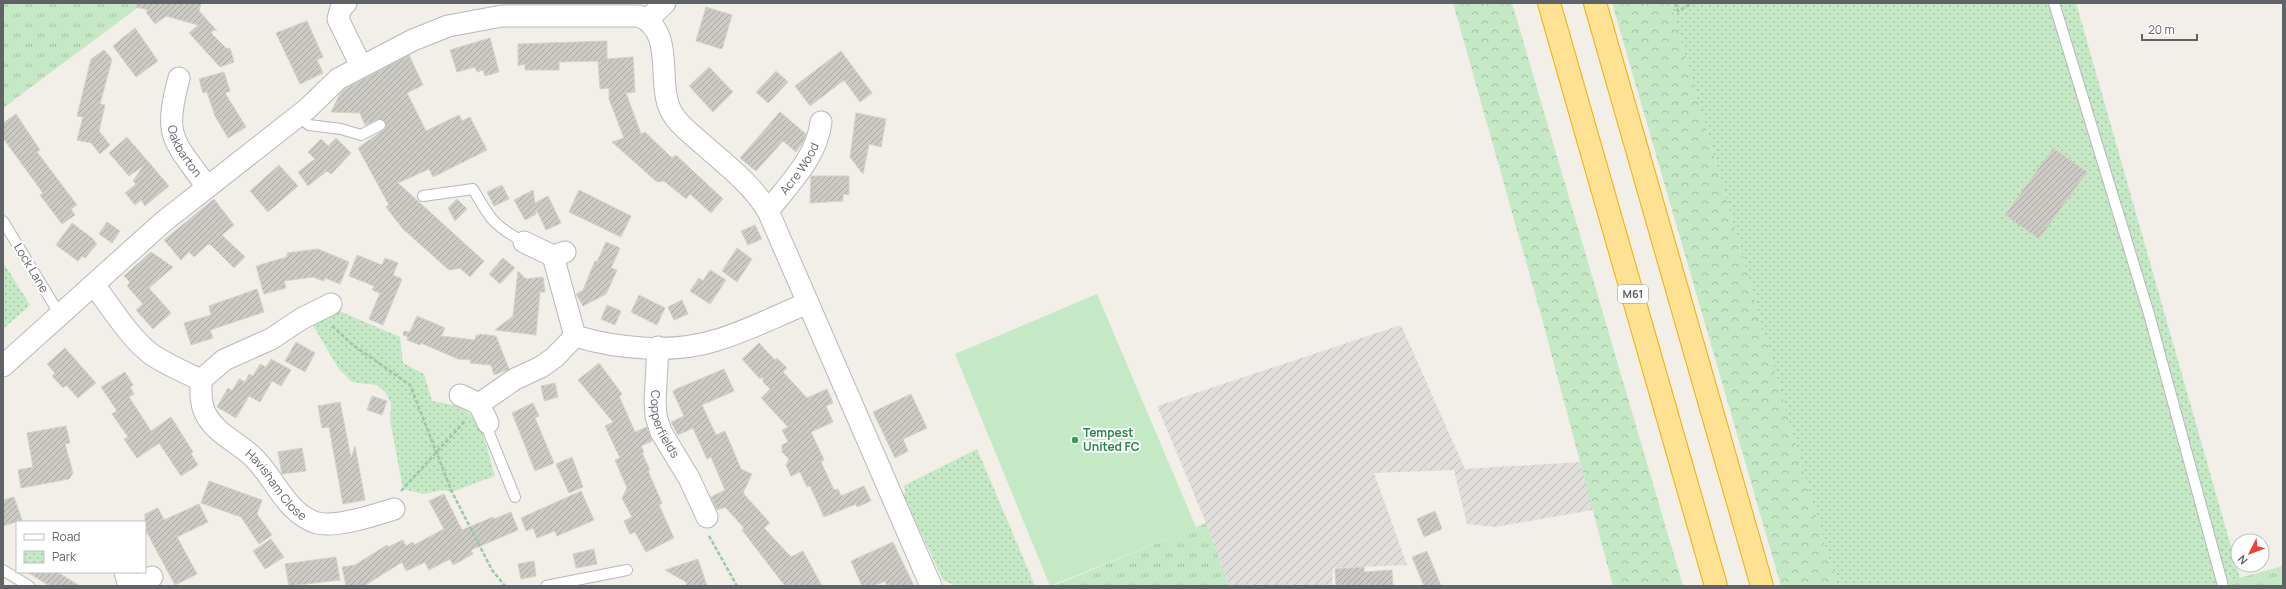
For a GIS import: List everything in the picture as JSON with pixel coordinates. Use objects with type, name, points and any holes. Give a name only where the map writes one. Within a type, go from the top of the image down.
[{"type":"highway","name":"M61","points":[[1549,3],[1716,586]]},
{"type":"highway","points":[[1595,3],[1762,586]]},
{"type":"street","points":[[346,3],[341,8],[338,20],[361,66]]},
{"type":"street","points":[[647,20],[665,3]]},
{"type":"street","points":[[3,366],[163,222],[298,116],[338,79],[361,66],[413,40],[448,26],[488,17],[639,16],[647,20],[656,31],[661,42],[667,103],[672,113],[681,125],[759,196],[768,211],[931,586]]},
{"type":"street","name":"Oakbarton","points":[[179,78],[164,110],[173,137],[207,187]]},
{"type":"street","name":"Acre Wood","points":[[768,211],[813,152],[819,138],[821,122]]},
{"type":"street","points":[[524,242],[559,254],[575,336]]},
{"type":"street","points":[[94,285],[133,338],[145,349],[168,365],[201,380],[224,360],[271,339],[326,307]]},
{"type":"street","points":[[575,336],[622,347],[700,345],[718,340],[808,303]]},
{"type":"street","points":[[479,404],[515,379],[541,367],[555,357],[575,336]]},
{"type":"street","name":"Copperfields","points":[[658,347],[655,401],[656,416],[661,432],[689,478],[689,499],[707,517]]},
{"type":"street","name":"Havisham Close","points":[[201,380],[201,398],[205,412],[212,423],[252,456],[270,476],[295,511],[305,518],[318,523],[339,523],[394,509]]},
{"type":"street","points":[[460,395],[479,404],[488,423]]},
{"type":"street","points":[[125,573],[129,586]]},
{"type":"lane","points":[[2054,3],[2149,314],[2223,586]]},
{"type":"lane","points":[[298,116],[309,125],[341,129],[361,135],[380,125]]},
{"type":"lane","points":[[423,196],[473,189],[490,220],[502,230],[524,242]]},
{"type":"lane","name":"Lock Lane","points":[[3,221],[60,315]]},
{"type":"lane","points":[[488,423],[489,433],[515,497]]},
{"type":"lane","points":[[3,570],[29,586]]},
{"type":"lane","points":[[546,586],[627,570]]},
{"type":"path","points":[[1675,3],[1678,11],[1693,3]]},
{"type":"path","points":[[326,307],[333,327],[353,345],[410,385],[452,492],[492,570],[505,586]]},
{"type":"path","points":[[394,509],[393,500],[437,453],[479,404]]},
{"type":"path","points":[[707,517],[704,525],[737,586]]},
{"type":"shaded area","points":[[1401,325],[1465,469],[1580,462],[1593,510],[1495,527],[1467,524],[1454,470],[1374,473],[1407,565],[1333,568],[1332,586],[1229,586],[1206,523],[1157,406]]},
{"type":"green space","points":[[3,3],[144,3],[3,108]]},
{"type":"green space","points":[[1453,3],[1512,3],[1683,586],[1613,586],[1541,315]]},
{"type":"green space","points":[[1612,3],[1670,3],[1837,586],[1781,586]]},
{"type":"green space","points":[[1670,3],[2076,3],[2230,543],[2230,573],[2239,573],[2240,578],[2210,586],[1837,586]]},
{"type":"green space","points":[[3,262],[30,305],[3,329]]},
{"type":"green space","name":"Tempest United FC","points":[[1097,294],[1196,527],[1050,586],[955,354]]},
{"type":"green space","points":[[339,311],[400,337],[403,363],[424,374],[432,401],[459,407],[469,414],[475,421],[484,438],[495,476],[452,492],[442,490],[424,494],[403,489],[390,420],[391,403],[386,393],[377,385],[352,382],[339,369],[312,324]]},
{"type":"green space","points":[[977,449],[1035,586],[956,586],[943,580],[903,494],[906,492],[903,486]]},
{"type":"green space","points":[[1206,523],[1229,586],[1053,586],[1196,527]]},
{"type":"green space","points":[[2283,566],[2283,586],[2210,586],[2257,573],[2270,573],[2270,570]]},
{"type":"building","points":[[137,3],[201,3],[199,11],[217,31],[214,30],[211,33],[227,49],[230,48],[234,62],[220,67],[189,33],[198,25],[166,16],[155,24],[146,12],[148,10],[136,7]]},
{"type":"building","points":[[706,7],[732,15],[722,49],[696,41]]},
{"type":"building","points":[[307,21],[323,57],[317,60],[323,73],[300,84],[276,33]]},
{"type":"building","points":[[135,28],[158,61],[136,77],[113,46]]},
{"type":"building","points":[[490,38],[499,72],[485,76],[483,70],[477,72],[475,67],[457,72],[450,50]]},
{"type":"building","points":[[607,41],[607,59],[633,57],[635,92],[626,93],[641,134],[645,132],[672,158],[676,155],[723,199],[711,213],[690,194],[686,199],[664,181],[657,182],[612,142],[624,138],[609,99],[609,88],[600,89],[598,61],[559,62],[559,70],[525,70],[525,64],[518,66],[518,44]]},
{"type":"building","points":[[104,50],[112,59],[100,104],[105,105],[99,131],[110,145],[100,154],[91,143],[77,140],[83,117],[77,116],[91,59]]},
{"type":"building","points":[[841,51],[872,93],[860,102],[844,80],[810,106],[795,86]]},
{"type":"building","points":[[409,55],[423,85],[407,93],[426,131],[459,115],[462,121],[470,117],[487,150],[433,177],[429,169],[398,183],[484,261],[470,277],[460,268],[449,270],[403,229],[386,207],[389,205],[358,148],[385,129],[386,122],[380,119],[365,125],[360,113],[331,112],[340,94],[345,89]]},
{"type":"building","points":[[709,67],[733,92],[713,112],[689,86]]},
{"type":"building","points":[[776,71],[788,82],[768,103],[756,92]]},
{"type":"building","points":[[224,72],[230,91],[225,93],[246,127],[228,138],[215,116],[207,92],[203,93],[199,79]]},
{"type":"building","points":[[780,112],[806,134],[803,142],[796,152],[783,141],[756,171],[740,158]]},
{"type":"building","points":[[856,113],[886,119],[881,147],[869,144],[863,174],[850,157]]},
{"type":"building","points":[[16,114],[40,150],[37,152],[77,205],[71,209],[75,215],[62,224],[40,195],[43,193],[3,138],[3,123]]},
{"type":"building","points":[[127,137],[169,186],[145,206],[141,200],[135,205],[125,193],[136,184],[133,181],[144,165],[129,176],[109,153]]},
{"type":"building","points":[[336,138],[351,153],[331,174],[327,171],[308,186],[298,172],[315,159],[308,152],[321,139],[328,146]]},
{"type":"building","points":[[2053,148],[2087,172],[2039,239],[2005,215]]},
{"type":"building","points":[[279,165],[298,186],[268,212],[250,191]]},
{"type":"building","points":[[811,176],[849,176],[849,195],[843,194],[843,201],[810,203]]},
{"type":"building","points":[[502,185],[509,199],[494,206],[487,192]]},
{"type":"building","points":[[533,190],[535,203],[548,196],[561,223],[546,230],[536,209],[536,214],[525,220],[514,200]]},
{"type":"building","points":[[579,190],[631,216],[621,237],[569,212]]},
{"type":"building","points":[[214,199],[234,225],[222,235],[245,257],[234,268],[211,245],[208,244],[194,257],[189,252],[181,260],[164,240]]},
{"type":"building","points":[[457,199],[467,209],[455,221],[448,208]]},
{"type":"building","points":[[107,222],[120,231],[112,243],[99,234]]},
{"type":"building","points":[[72,223],[92,238],[97,244],[85,258],[82,256],[78,261],[56,245]]},
{"type":"building","points":[[755,225],[762,239],[748,245],[741,231]]},
{"type":"building","points":[[606,242],[620,248],[611,268],[617,270],[606,294],[583,306],[576,294],[583,290],[595,261],[597,262]]},
{"type":"building","points":[[737,248],[752,259],[737,282],[722,271]]},
{"type":"building","points":[[318,249],[349,262],[340,284],[325,278],[324,281],[313,277],[284,281],[286,288],[264,294],[256,266],[287,257],[287,253]]},
{"type":"building","points":[[151,252],[173,267],[149,288],[171,313],[153,329],[136,310],[143,304],[127,286],[130,282],[124,276]]},
{"type":"building","points":[[357,255],[382,265],[385,258],[398,263],[393,275],[402,279],[383,325],[369,319],[380,293],[372,290],[374,286],[349,276]]},
{"type":"building","points":[[503,258],[515,268],[500,284],[489,274]]},
{"type":"building","points":[[710,270],[726,280],[710,304],[690,291],[699,278],[703,281]]},
{"type":"building","points":[[518,271],[526,279],[543,277],[545,292],[540,292],[536,335],[495,330],[513,316]]},
{"type":"building","points":[[257,289],[264,312],[210,330],[213,338],[191,345],[184,323],[211,315],[209,306]]},
{"type":"building","points":[[639,295],[665,308],[657,325],[631,312]]},
{"type":"building","points":[[682,300],[688,314],[674,320],[668,307]]},
{"type":"building","points":[[607,305],[621,311],[615,325],[601,319]]},
{"type":"building","points":[[417,316],[445,328],[441,336],[475,340],[476,335],[479,336],[479,334],[496,336],[509,369],[494,375],[491,365],[470,363],[471,360],[458,359],[421,343],[420,345],[407,340],[408,337],[403,335],[404,331],[410,332]]},
{"type":"building","points":[[296,342],[315,353],[305,372],[285,361]]},
{"type":"building","points":[[759,343],[775,360],[777,358],[787,368],[783,372],[807,398],[827,389],[833,403],[826,406],[833,422],[811,432],[824,460],[821,462],[834,490],[838,489],[841,496],[864,486],[871,501],[857,507],[856,504],[824,517],[810,486],[807,487],[800,472],[791,476],[786,465],[789,459],[782,452],[782,445],[788,442],[782,430],[788,427],[761,398],[770,389],[763,382],[763,377],[760,379],[742,359]]},
{"type":"building","points":[[65,348],[96,383],[78,398],[66,385],[63,388],[52,376],[55,373],[47,364]]},
{"type":"building","points":[[271,359],[291,370],[281,386],[272,381],[260,402],[249,396],[236,418],[217,407],[228,388],[232,391],[239,379],[245,382],[249,374],[253,376],[260,364],[266,367]]},
{"type":"building","points":[[599,363],[622,394],[619,396],[635,432],[647,427],[652,441],[641,446],[644,452],[642,453],[662,503],[659,505],[674,538],[646,552],[635,532],[630,534],[624,521],[632,517],[622,498],[627,488],[615,460],[620,458],[605,426],[613,422],[578,380]]},
{"type":"building","points":[[724,369],[734,391],[702,405],[716,435],[725,431],[741,469],[752,474],[743,493],[770,523],[764,528],[791,557],[803,551],[822,586],[785,586],[742,530],[744,528],[725,507],[717,510],[711,497],[725,490],[711,457],[707,459],[693,428],[678,435],[671,422],[684,416],[673,392],[674,390]]},
{"type":"building","points":[[125,372],[133,385],[130,387],[134,394],[129,397],[151,431],[171,417],[193,452],[191,454],[198,465],[181,476],[159,443],[137,458],[124,439],[128,437],[112,414],[117,411],[101,387]]},
{"type":"building","points":[[555,383],[558,397],[544,401],[541,386]]},
{"type":"building","points":[[911,394],[927,428],[903,439],[908,451],[895,458],[873,412]]},
{"type":"building","points":[[372,396],[387,401],[382,415],[367,410]]},
{"type":"building","points":[[340,402],[351,458],[355,446],[365,500],[343,504],[329,427],[322,428],[318,406]]},
{"type":"building","points":[[533,403],[539,416],[535,418],[554,463],[535,471],[512,413]]},
{"type":"building","points":[[66,426],[70,443],[65,444],[73,473],[69,479],[21,488],[18,470],[33,467],[27,433]]},
{"type":"building","points":[[302,448],[306,471],[282,474],[278,452]]},
{"type":"building","points":[[572,457],[583,487],[569,493],[556,464]]},
{"type":"building","points":[[209,481],[262,500],[257,514],[272,535],[259,544],[241,517],[201,503]]},
{"type":"building","points":[[581,491],[594,520],[557,536],[555,531],[537,538],[533,528],[526,531],[521,518]]},
{"type":"building","points":[[444,494],[462,530],[493,517],[494,519],[511,512],[518,530],[471,550],[473,554],[453,565],[450,559],[429,570],[425,562],[406,571],[402,562],[364,586],[346,586],[342,567],[355,565],[387,545],[388,547],[403,540],[406,546],[413,542],[414,545],[444,529],[429,501]]},
{"type":"building","points":[[14,497],[22,520],[3,526],[3,500]]},
{"type":"building","points":[[199,504],[208,522],[177,537],[197,574],[175,585],[146,531],[145,514],[158,508],[164,520]]},
{"type":"building","points":[[1435,511],[1442,529],[1424,537],[1417,519]]},
{"type":"building","points":[[271,539],[284,557],[265,569],[253,551]]},
{"type":"building","points":[[893,542],[914,586],[887,586],[885,581],[874,586],[862,586],[851,561]]},
{"type":"building","points":[[594,549],[597,564],[576,568],[573,554]]},
{"type":"building","points":[[1427,551],[1441,586],[1424,586],[1412,557]]},
{"type":"building","points":[[336,557],[340,580],[289,586],[285,564]]},
{"type":"building","points":[[698,559],[707,586],[687,586],[686,582],[665,570]]},
{"type":"building","points":[[534,561],[536,576],[521,579],[518,564]]},
{"type":"building","points":[[1364,567],[1364,572],[1392,570],[1393,586],[1336,586],[1335,569]]},
{"type":"building","points":[[29,573],[59,573],[80,586],[50,586]]},
{"type":"place","name":"Tempest United FC","points":[[1075,440]]}]
